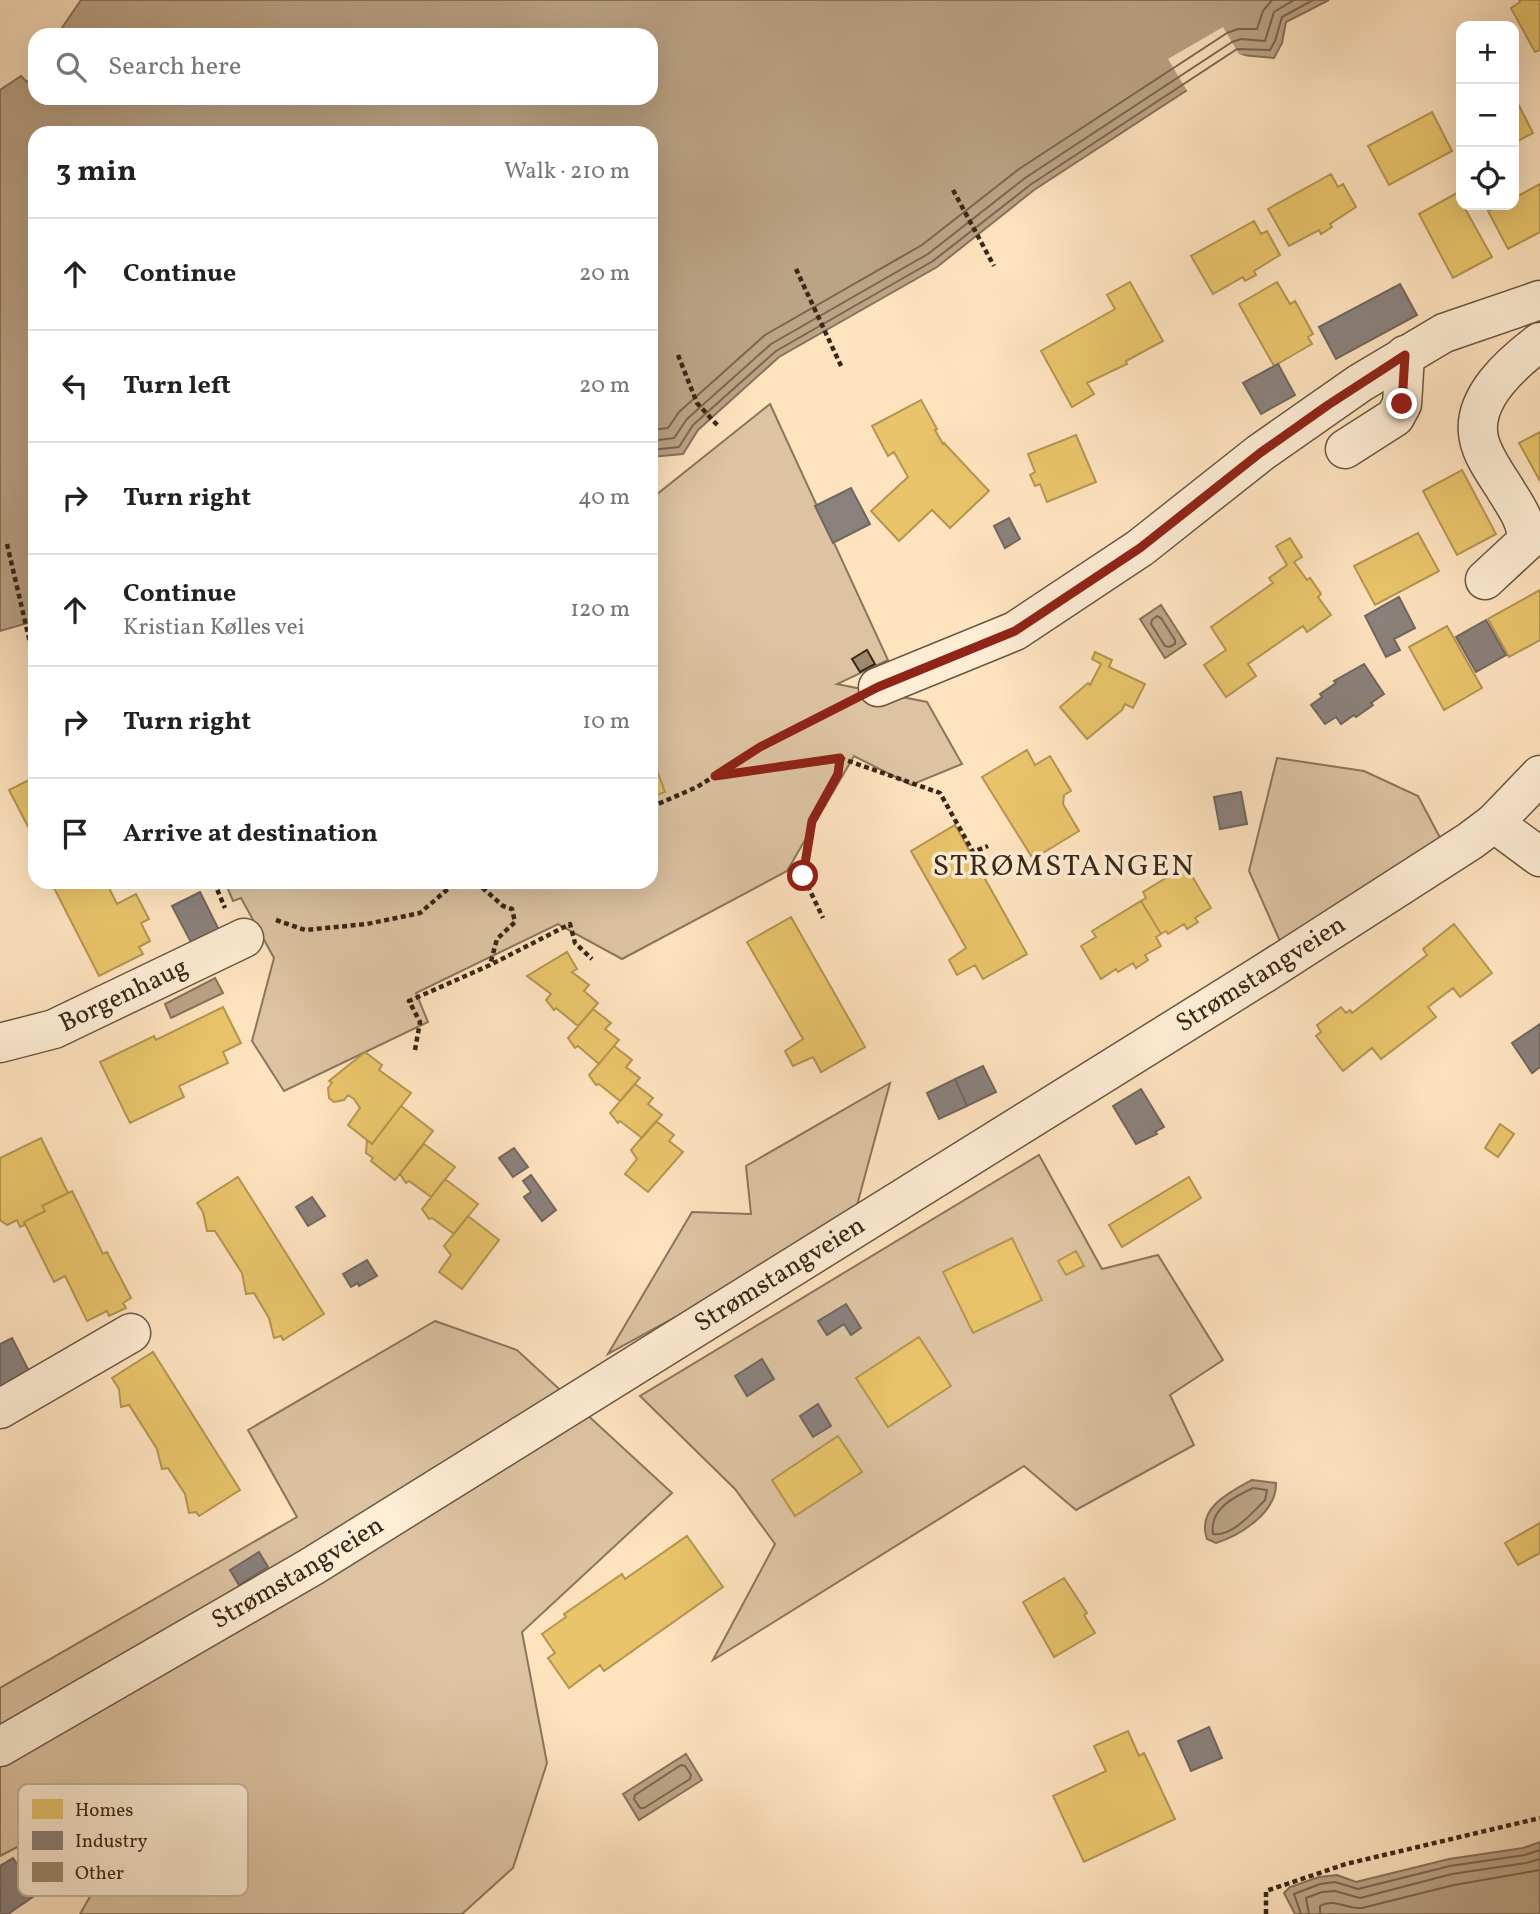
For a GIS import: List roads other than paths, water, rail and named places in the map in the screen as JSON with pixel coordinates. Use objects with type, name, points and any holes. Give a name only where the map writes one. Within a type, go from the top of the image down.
[{"type":"street","points":[[878,687],[1015,631],[1140,548],[1260,453],[1405,355],[1444,333],[1540,300]]},
{"type":"street","points":[[1485,580],[1527,541],[1527,527],[1484,455],[1478,438],[1478,423],[1485,398],[1513,363],[1540,342]]},
{"type":"street","points":[[1345,449],[1395,417],[1402,404],[1405,355]]},
{"type":"street","name":"Strømstangveien","points":[[0,1747],[311,1567],[1263,974],[1470,841],[1494,822],[1540,775]]},
{"type":"street","points":[[1494,822],[1540,857]]},
{"type":"street","name":"Borgenhaug","points":[[0,1043],[54,1029],[244,938]]},
{"type":"street","points":[[0,1409],[131,1334]]},
{"type":"water","points":[[81,0],[1329,0],[1286,22],[1282,43],[1274,58],[1241,55],[1034,190],[937,267],[779,357],[698,430],[683,454],[658,456],[658,126],[28,126],[28,623],[0,631],[0,90],[21,76],[28,81],[28,105],[658,105],[658,28],[62,28]]},
{"type":"water","points":[[1161,605],[1186,644],[1165,658],[1140,619]]},
{"type":"water","points":[[215,978],[223,993],[171,1018],[165,1004]]},
{"type":"water","points":[[1252,1480],[1276,1483],[1275,1494],[1264,1513],[1246,1528],[1226,1539],[1216,1543],[1207,1539],[1206,1518],[1217,1502]]},
{"type":"water","points":[[686,1754],[702,1780],[639,1820],[623,1794]]},
{"type":"water","points":[[1540,1842],[1540,1914],[1295,1914],[1284,1893],[1290,1887],[1319,1877],[1337,1875],[1356,1882],[1449,1859],[1523,1848]]},
{"type":"district","name":"STRØMSTANGEN","points":[[1064,867]]}]
